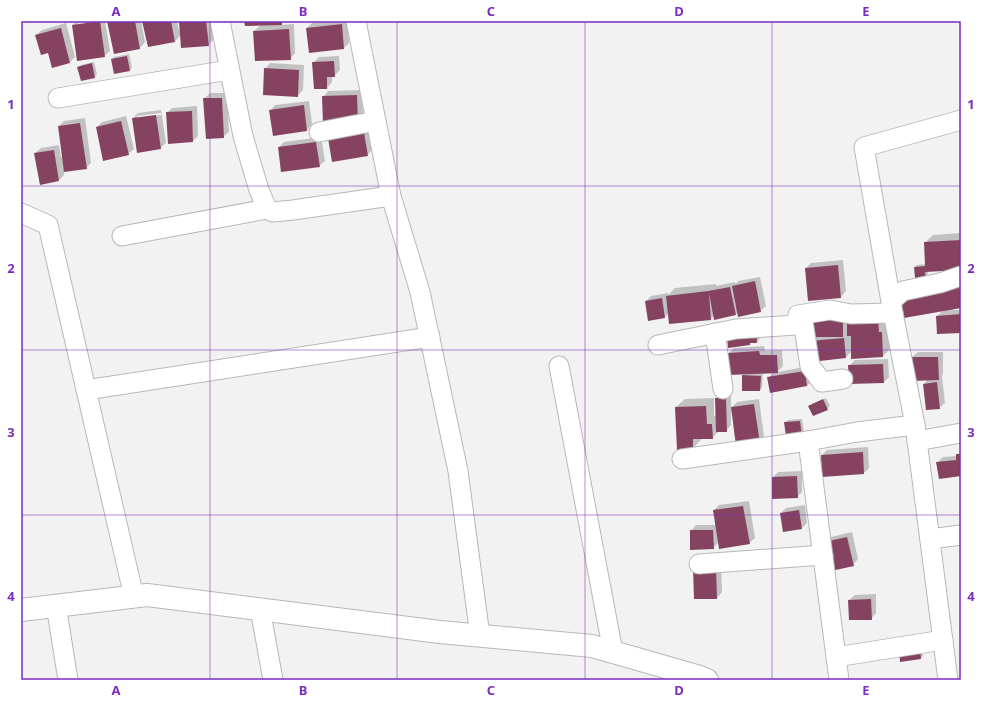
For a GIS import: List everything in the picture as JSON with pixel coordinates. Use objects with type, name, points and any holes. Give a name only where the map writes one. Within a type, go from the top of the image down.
[{"type":"main road","points":[[21,610],[147,595],[440,632],[592,646],[707,680]]},
{"type":"street","points":[[220,21],[243,136],[259,190],[267,209]]},
{"type":"street","points":[[356,21],[391,196],[420,292],[458,471],[480,636]]},
{"type":"street","points":[[58,98],[229,70]]},
{"type":"street","points":[[948,680],[916,433],[864,147],[961,120]]},
{"type":"street","points":[[319,132],[376,122]]},
{"type":"street","points":[[122,236],[267,209],[273,212],[293,210],[391,196]]},
{"type":"street","points":[[21,213],[48,225],[134,597]]},
{"type":"street","points":[[658,344],[736,329],[796,325],[798,315],[830,310],[851,314],[892,307],[902,291],[940,283],[961,276]]},
{"type":"street","points":[[802,315],[810,366],[822,382],[843,379]]},
{"type":"street","points":[[715,333],[723,389]]},
{"type":"street","points":[[86,390],[430,337]]},
{"type":"street","points":[[559,366],[613,652]]},
{"type":"street","points":[[682,459],[808,441],[857,432],[961,433]]},
{"type":"street","points":[[808,441],[839,680]]},
{"type":"street","points":[[930,539],[961,535]]},
{"type":"street","points":[[699,564],[823,554]]},
{"type":"street","points":[[56,605],[68,680]]},
{"type":"street","points":[[260,609],[272,680]]},
{"type":"street","points":[[836,658],[943,640]]},
{"type":"building","points":[[100,21],[105,57],[77,61],[72,25]]},
{"type":"building","points":[[107,21],[135,21],[140,49],[114,54]]},
{"type":"building","points":[[142,21],[171,21],[175,42],[148,47]]},
{"type":"building","points":[[179,21],[206,21],[209,46],[181,48]]},
{"type":"building","points":[[244,21],[282,21],[282,25],[245,26]]},
{"type":"building","points":[[342,24],[344,49],[309,53],[306,28]]},
{"type":"building","points":[[61,28],[70,63],[52,68],[48,53],[41,55],[35,35]]},
{"type":"building","points":[[289,29],[291,60],[255,61],[253,31]]},
{"type":"building","points":[[127,56],[130,71],[114,74],[111,59]]},
{"type":"building","points":[[334,61],[335,77],[327,77],[327,89],[314,89],[312,62]]},
{"type":"building","points":[[92,63],[95,78],[81,81],[77,67]]},
{"type":"building","points":[[264,68],[299,70],[298,97],[263,95]]},
{"type":"building","points":[[357,95],[358,123],[323,125],[322,96]]},
{"type":"building","points":[[203,98],[222,98],[224,138],[206,139]]},
{"type":"building","points":[[304,105],[307,131],[273,136],[269,110]]},
{"type":"building","points":[[192,111],[193,142],[168,144],[166,112]]},
{"type":"building","points":[[156,115],[161,149],[137,153],[132,118]]},
{"type":"building","points":[[121,121],[129,155],[103,161],[96,127]]},
{"type":"building","points":[[80,123],[87,169],[64,172],[58,126]]},
{"type":"building","points":[[363,127],[368,156],[332,162],[327,132]]},
{"type":"building","points":[[316,142],[320,167],[281,172],[278,147]]},
{"type":"building","points":[[54,150],[59,181],[40,185],[34,153]]},
{"type":"building","points":[[961,240],[961,270],[925,272],[926,277],[915,278],[914,267],[925,266],[924,242]]},
{"type":"building","points":[[838,265],[841,298],[808,301],[805,268]]},
{"type":"building","points":[[755,281],[761,312],[738,317],[732,286]]},
{"type":"building","points":[[959,286],[961,308],[904,318],[900,296]]},
{"type":"building","points":[[730,287],[736,315],[714,320],[709,293],[711,320],[669,324],[666,296]]},
{"type":"building","points":[[662,298],[665,318],[648,321],[645,301]]},
{"type":"building","points":[[843,314],[843,337],[808,337],[807,315]]},
{"type":"building","points":[[961,314],[961,333],[937,334],[936,316]]},
{"type":"building","points":[[878,318],[879,332],[882,332],[883,357],[851,359],[851,336],[847,336],[847,319]]},
{"type":"building","points":[[756,331],[757,343],[728,348],[727,334]]},
{"type":"building","points":[[844,338],[846,358],[811,362],[809,341]]},
{"type":"building","points":[[759,351],[760,355],[777,355],[778,373],[729,375],[728,353]]},
{"type":"building","points":[[911,357],[938,357],[939,380],[912,381]]},
{"type":"building","points":[[883,364],[884,383],[849,384],[848,365]]},
{"type":"building","points":[[805,371],[807,386],[770,393],[767,377]]},
{"type":"building","points":[[742,375],[761,376],[760,391],[742,391]]},
{"type":"building","points":[[937,382],[940,409],[926,410],[923,384]]},
{"type":"building","points":[[715,398],[726,398],[727,432],[716,432]]},
{"type":"building","points":[[823,399],[828,410],[813,416],[808,406]]},
{"type":"building","points":[[754,404],[760,443],[736,446],[731,407]]},
{"type":"building","points":[[706,406],[707,424],[712,424],[713,439],[693,439],[693,449],[677,450],[675,407]]},
{"type":"building","points":[[800,421],[802,436],[786,437],[784,422]]},
{"type":"building","points":[[863,452],[864,474],[822,477],[821,455]]},
{"type":"building","points":[[956,454],[961,454],[961,476],[939,479],[936,462],[956,460]]},
{"type":"building","points":[[797,476],[798,498],[772,499],[772,477]]},
{"type":"building","points":[[743,506],[750,544],[719,549],[713,510]]},
{"type":"building","points":[[799,510],[802,529],[783,532],[780,513]]},
{"type":"building","points":[[690,530],[713,530],[714,549],[690,550]]},
{"type":"building","points":[[847,537],[854,566],[831,571],[824,542]]},
{"type":"building","points":[[716,567],[717,599],[694,599],[693,568]]},
{"type":"building","points":[[871,599],[872,620],[849,620],[848,600]]},
{"type":"building","points":[[920,649],[921,659],[900,662],[899,651]]}]
